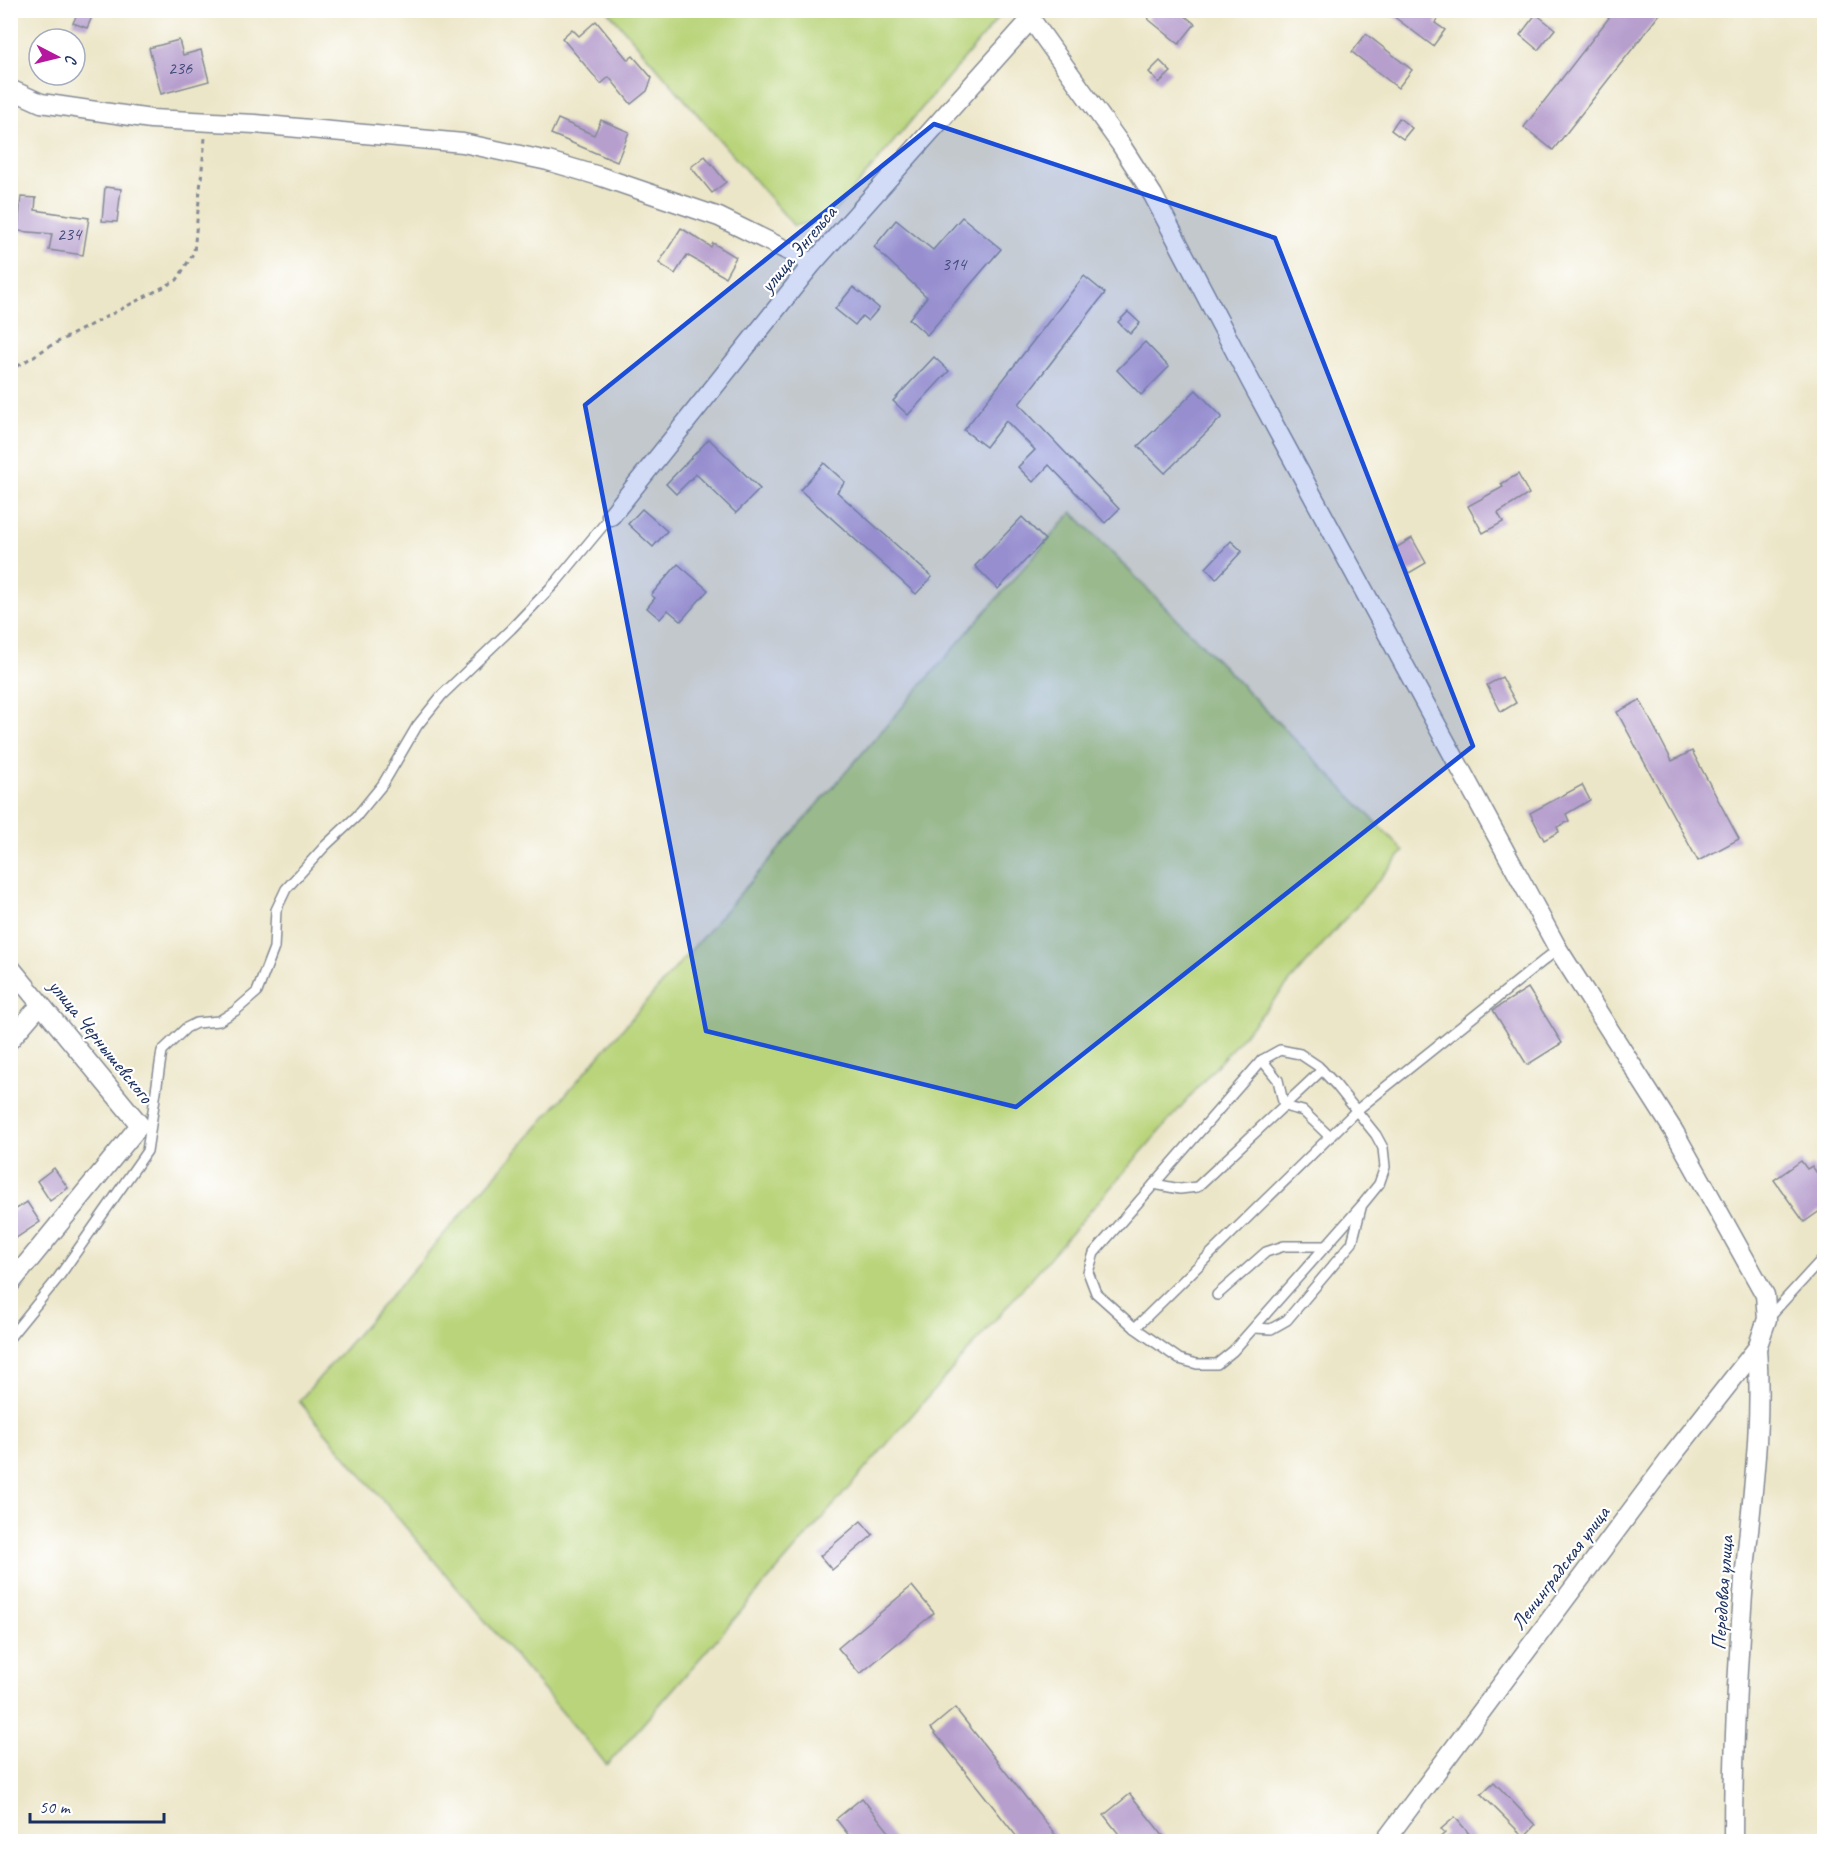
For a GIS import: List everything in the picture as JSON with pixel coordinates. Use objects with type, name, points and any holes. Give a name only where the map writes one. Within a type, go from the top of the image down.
[{"type":"street","name":"улица Энгельса","points":[[610,516],[813,263],[1034,15]]},
{"type":"street","points":[[1034,15],[1153,195],[1262,403],[1558,949],[1675,1133],[1746,1260],[1765,1295],[1767,1319]]},
{"type":"street","points":[[10,89],[41,103],[151,118],[255,124],[463,144],[548,161],[719,217],[813,263]]},
{"type":"street","name":"улица Чернышевского","points":[[10,967],[141,1125],[10,1284]]},
{"type":"street","points":[[10,1040],[34,1012]]},
{"type":"street","name":"Ленинградская улица","points":[[1384,1842],[1672,1456],[1757,1348],[1767,1319]]},
{"type":"street","name":"Передовая улица","points":[[1733,1842],[1733,1779],[1744,1582],[1757,1450],[1759,1379],[1757,1348]]},
{"type":"lane","points":[[10,1337],[58,1278],[147,1151],[162,1051],[186,1028],[196,1023],[219,1021],[236,1011],[257,992],[274,948],[276,910],[286,890],[325,846],[356,817],[383,784],[417,726],[442,695],[557,581],[610,516]]},
{"type":"lane","points":[[1135,1328],[1357,1110],[1558,949]]},
{"type":"lane","points":[[1280,1050],[1300,1054],[1322,1070],[1357,1110],[1383,1148],[1385,1167],[1379,1184],[1328,1246],[1255,1328],[1233,1352],[1217,1364],[1197,1364],[1179,1359],[1135,1328],[1096,1293],[1088,1272],[1094,1253],[1262,1060],[1280,1050]]},
{"type":"lane","points":[[1262,1060],[1278,1080],[1284,1106]]},
{"type":"lane","points":[[1154,1184],[1180,1189],[1197,1186],[1322,1070]]},
{"type":"lane","points":[[1284,1106],[1303,1111],[1330,1137]]},
{"type":"lane","points":[[1255,1328],[1271,1329],[1287,1320],[1353,1243],[1362,1205]]},
{"type":"lane","points":[[1217,1295],[1266,1252],[1284,1246],[1328,1246]]},
{"type":"lane","points":[[1767,1319],[1824,1257]]},
{"type":"path","points":[[10,371],[50,346],[177,280],[194,252],[206,121]]},
{"type":"highlighted area","points":[[934,124],[1275,238],[1473,746],[1016,1107],[706,1031],[585,405]]},
{"type":"green space","points":[[608,11],[1004,11],[829,218],[794,226]]},
{"type":"green space","points":[[1072,512],[1404,851],[607,1765],[299,1401]]},
{"type":"building","points":[[79,10],[95,10],[87,28],[73,23]]},
{"type":"building","points":[[1155,10],[1178,10],[1195,24],[1179,44],[1148,19]]},
{"type":"building","points":[[1385,10],[1445,10],[1435,23],[1445,30],[1433,46]]},
{"type":"building","points":[[1615,10],[1663,10],[1553,150],[1524,127]]},
{"type":"building","points":[[1536,14],[1555,29],[1538,50],[1520,35]]},
{"type":"building","points":[[596,21],[628,60],[633,56],[652,78],[647,91],[631,104],[609,77],[601,84],[562,38],[572,29],[579,36]]},
{"type":"building","points":[[1366,34],[1412,70],[1398,88],[1352,52]]},
{"type":"building","points":[[179,40],[183,55],[201,50],[209,81],[161,94],[149,48]]},
{"type":"building","points":[[1160,61],[1171,72],[1159,83],[1149,72]]},
{"type":"building","points":[[1399,118],[1412,128],[1403,139],[1391,130]]},
{"type":"building","points":[[558,119],[594,135],[601,120],[629,132],[617,162],[551,134]]},
{"type":"building","points":[[705,156],[726,182],[712,193],[691,167]]},
{"type":"building","points":[[105,187],[121,189],[117,222],[102,221]]},
{"type":"building","points":[[21,197],[36,198],[35,210],[89,218],[83,255],[49,250],[52,234],[18,231]]},
{"type":"building","points":[[962,217],[1001,249],[927,335],[909,319],[927,297],[874,247],[896,220],[933,250]]},
{"type":"building","points":[[681,228],[711,247],[713,243],[736,257],[725,277],[687,255],[675,274],[659,263]]},
{"type":"building","points":[[1084,276],[1105,293],[1019,404],[1119,509],[1105,523],[1049,465],[1033,482],[1018,467],[1035,450],[1006,421],[986,447],[964,430]]},
{"type":"building","points":[[853,287],[879,308],[868,321],[862,316],[855,325],[835,309]]},
{"type":"building","points":[[1128,312],[1140,323],[1130,334],[1118,322]]},
{"type":"building","points":[[1145,342],[1169,367],[1141,395],[1117,370]]},
{"type":"building","points":[[934,357],[949,371],[908,415],[893,401]]},
{"type":"building","points":[[1196,390],[1222,417],[1165,473],[1138,446]]},
{"type":"building","points":[[709,439],[760,489],[736,513],[696,474],[676,494],[666,484]]},
{"type":"building","points":[[824,463],[845,482],[837,492],[932,577],[916,594],[800,490]]},
{"type":"building","points":[[1518,474],[1529,494],[1498,513],[1503,522],[1483,533],[1468,506],[1503,487],[1501,484]]},
{"type":"building","points":[[642,509],[667,531],[653,547],[628,524]]},
{"type":"building","points":[[1022,517],[1045,540],[998,589],[975,566]]},
{"type":"building","points":[[1412,538],[1426,563],[1409,573],[1394,549]]},
{"type":"building","points":[[1231,541],[1242,551],[1216,579],[1206,568]]},
{"type":"building","points":[[678,564],[708,590],[681,621],[668,610],[660,619],[647,608],[655,598],[651,595]]},
{"type":"building","points":[[1502,677],[1516,703],[1501,712],[1487,685]]},
{"type":"building","points":[[1640,700],[1672,761],[1692,751],[1739,839],[1698,861],[1617,712]]},
{"type":"building","points":[[1582,785],[1590,800],[1566,814],[1569,821],[1557,827],[1559,832],[1544,840],[1530,813]]},
{"type":"building","points":[[1528,988],[1562,1043],[1527,1065],[1493,1010]]},
{"type":"building","points":[[1801,1161],[1807,1169],[1812,1166],[1824,1183],[1824,1208],[1804,1222],[1774,1180]]},
{"type":"building","points":[[54,1168],[68,1188],[50,1201],[37,1181]]},
{"type":"building","points":[[27,1202],[40,1222],[10,1242],[10,1213]]},
{"type":"building","points":[[861,1521],[873,1535],[832,1570],[820,1556]]},
{"type":"building","points":[[912,1586],[934,1613],[860,1674],[838,1648]]},
{"type":"building","points":[[955,1708],[1061,1842],[1021,1842],[931,1728]]},
{"type":"building","points":[[1494,1782],[1535,1825],[1524,1837],[1481,1794]]},
{"type":"building","points":[[1130,1794],[1168,1842],[1125,1842],[1104,1815]]},
{"type":"building","points":[[862,1798],[897,1842],[854,1842],[836,1819]]},
{"type":"building","points":[[1455,1817],[1476,1842],[1435,1842],[1445,1833],[1441,1829]]}]
